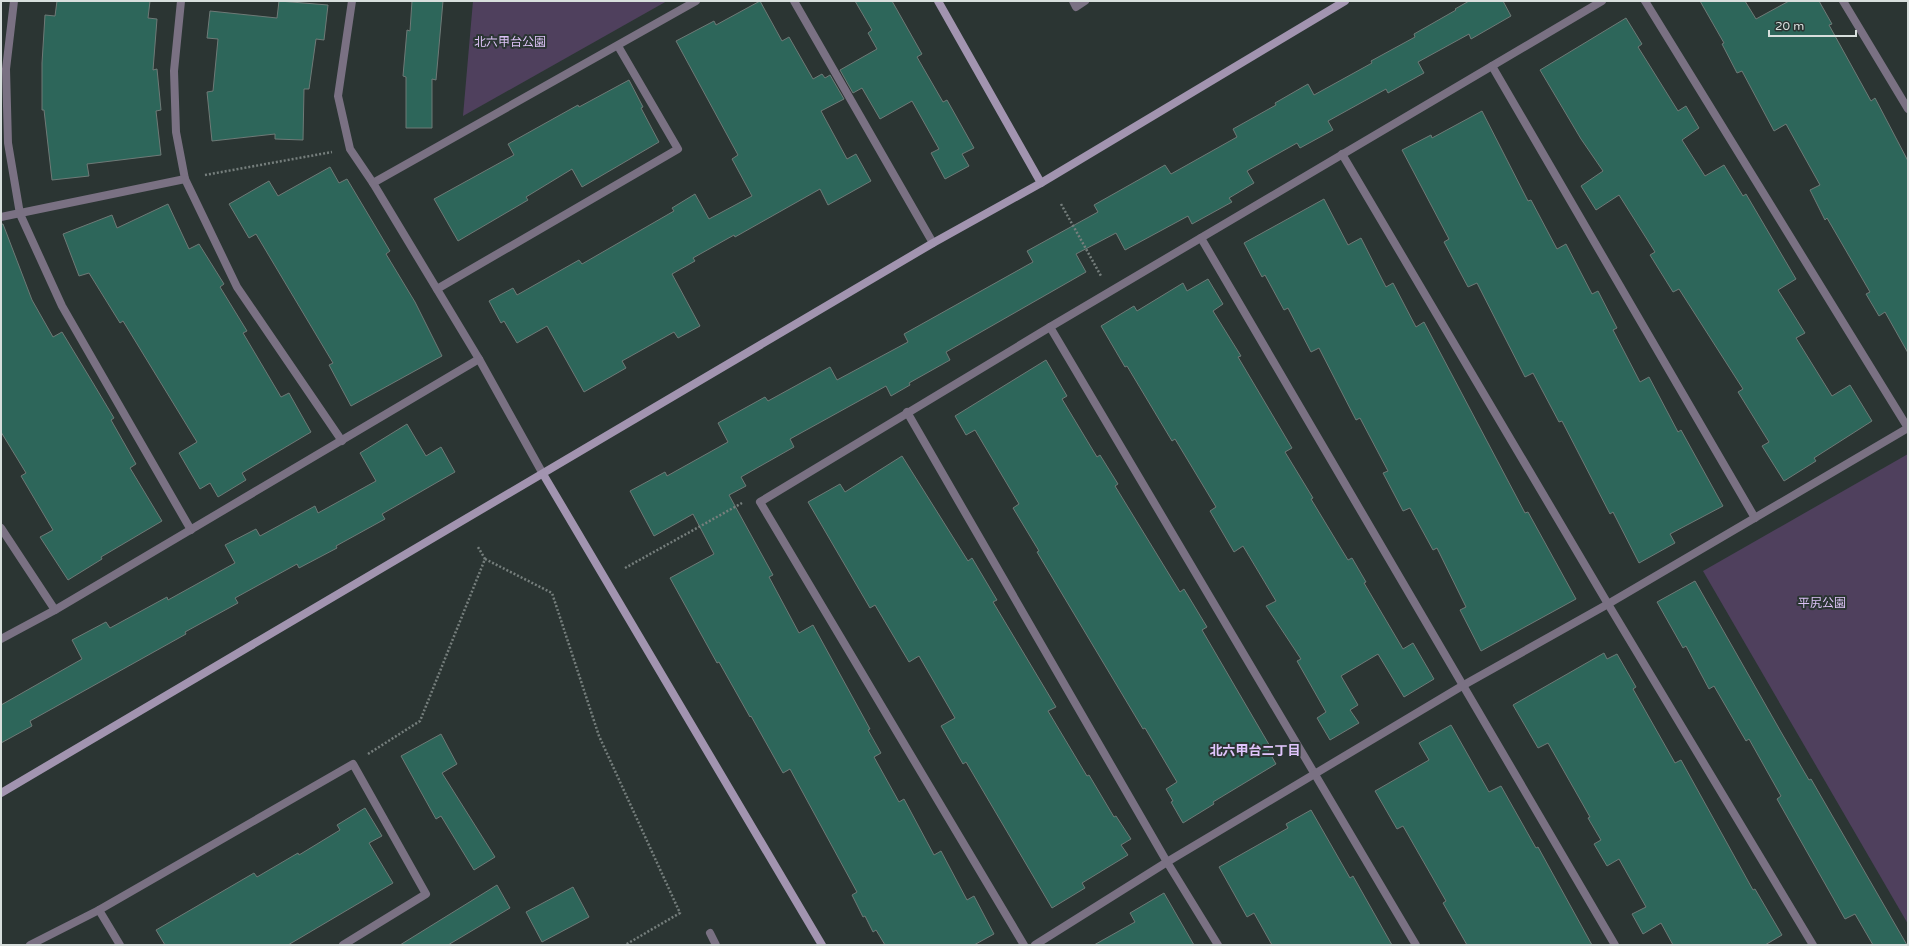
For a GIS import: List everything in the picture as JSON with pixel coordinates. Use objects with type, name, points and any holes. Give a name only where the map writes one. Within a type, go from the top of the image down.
[{"type":"street","points":[[14,1],[6,69],[8,143],[20,214],[62,306],[191,530]]},
{"type":"street","points":[[181,1],[174,71],[176,132],[185,179],[237,287],[342,441]]},
{"type":"street","points":[[352,1],[338,96],[350,149],[373,183],[479,359],[543,474],[822,945]]},
{"type":"street","points":[[373,183],[696,1]]},
{"type":"street","points":[[794,1],[933,243]]},
{"type":"street","points":[[938,1],[1041,183]]},
{"type":"street","points":[[1073,1],[1076,7],[1085,1]]},
{"type":"street","points":[[1,793],[933,243],[1041,183],[1344,1]]},
{"type":"street","points":[[1024,945],[760,502],[907,412],[1602,1]]},
{"type":"street","points":[[1035,945],[1168,862],[1462,686],[1608,604],[1908,428],[1645,1]]},
{"type":"street","points":[[1843,1],[1908,109]]},
{"type":"street","points":[[437,289],[678,149],[618,46]]},
{"type":"street","points":[[1492,66],[1755,518]]},
{"type":"street","points":[[1342,154],[1608,604],[1813,945]]},
{"type":"street","points":[[1,217],[185,179]]},
{"type":"street","points":[[1201,238],[1462,686],[1616,945]]},
{"type":"street","points":[[1050,327],[1416,945]]},
{"type":"street","points":[[1,639],[55,610],[479,359]]},
{"type":"street","points":[[907,412],[1168,862],[1218,945]]},
{"type":"street","points":[[1,528],[55,610]]},
{"type":"street","points":[[30,945],[99,910],[353,764],[426,894],[344,945]]},
{"type":"street","points":[[99,910],[120,945]]},
{"type":"street","points":[[710,933],[716,945]]},
{"type":"path","points":[[185,179],[350,149]]},
{"type":"path","points":[[1061,204],[1110,292]]},
{"type":"path","points":[[625,568],[742,503],[760,502]]},
{"type":"path","points":[[478,548],[485,559],[552,593],[599,736],[680,914],[625,945]]},
{"type":"path","points":[[353,764],[420,721],[485,559]]},
{"type":"green space","name":"北六甲台公園","points":[[473,1],[667,1],[463,116]]},
{"type":"green space","name":"平尻公園","points":[[1908,454],[1908,924],[1703,571]]},
{"type":"building","points":[[57,1],[150,1],[148,18],[157,19],[153,70],[157,69],[161,110],[156,111],[161,155],[87,164],[89,176],[52,180],[44,110],[42,110],[42,63],[45,15],[55,16]]},
{"type":"building","points":[[279,1],[328,5],[324,40],[316,39],[309,89],[304,89],[303,140],[275,139],[275,134],[212,141],[207,92],[213,91],[218,39],[207,38],[210,11],[277,18]]},
{"type":"building","points":[[412,1],[443,1],[436,80],[432,79],[432,128],[406,128],[406,77],[403,76],[407,30],[410,31]]},
{"type":"building","points":[[760,1],[782,41],[789,37],[813,79],[822,74],[825,78],[830,75],[844,99],[821,111],[847,159],[856,154],[871,181],[828,205],[820,189],[735,237],[734,235],[693,258],[695,261],[672,274],[700,326],[678,338],[674,332],[622,361],[626,368],[584,392],[547,326],[517,343],[504,321],[501,323],[489,301],[513,288],[517,295],[579,260],[582,264],[674,211],[672,208],[695,194],[709,219],[752,196],[732,159],[738,155],[676,41],[714,21],[716,25]]},
{"type":"building","points":[[855,1],[892,1],[922,54],[917,57],[943,102],[947,100],[974,148],[962,154],[969,166],[945,179],[931,153],[939,149],[912,101],[880,119],[862,88],[853,93],[840,70],[877,49],[868,33],[872,30]]},
{"type":"building","points":[[1469,1],[1503,1],[1511,16],[1471,39],[1469,34],[1418,62],[1424,73],[1388,93],[1386,89],[1328,121],[1333,130],[1300,148],[1297,143],[1247,171],[1254,183],[1229,198],[1232,202],[1192,224],[1188,216],[1125,250],[1116,233],[1076,254],[1086,272],[946,352],[950,360],[909,383],[910,385],[891,396],[886,386],[790,439],[794,447],[741,477],[746,486],[729,495],[773,575],[769,577],[799,633],[813,625],[870,729],[868,730],[881,753],[874,757],[899,802],[904,799],[934,855],[941,851],[967,900],[974,896],[994,934],[974,945],[885,945],[876,930],[873,932],[865,916],[863,917],[852,895],[857,892],[790,769],[783,773],[719,662],[717,663],[670,578],[714,554],[693,514],[654,536],[630,491],[665,472],[667,476],[728,442],[718,423],[765,397],[768,401],[830,367],[837,380],[908,342],[904,334],[1033,262],[1027,251],[1098,212],[1094,205],[1165,165],[1171,174],[1237,137],[1233,129],[1276,105],[1275,103],[1308,84],[1314,95],[1415,37],[1414,34]]},
{"type":"building","points":[[1700,1],[1745,1],[1756,19],[1789,1],[1819,1],[1832,24],[1829,25],[1871,101],[1875,98],[1908,161],[1908,353],[1885,312],[1879,316],[1866,294],[1870,292],[1827,218],[1825,220],[1810,190],[1820,185],[1786,124],[1774,131],[1742,71],[1737,73],[1722,44],[1724,43]]},
{"type":"building","points":[[1626,18],[1642,44],[1638,47],[1678,111],[1686,106],[1699,128],[1682,140],[1705,176],[1724,165],[1743,196],[1746,194],[1796,279],[1778,290],[1805,333],[1796,338],[1832,396],[1850,385],[1872,421],[1814,458],[1816,461],[1784,481],[1762,446],[1769,442],[1738,392],[1743,389],[1679,289],[1673,292],[1650,255],[1655,252],[1619,195],[1596,210],[1581,186],[1603,171],[1581,139],[1540,70]]},
{"type":"building","points":[[629,80],[643,107],[641,108],[659,142],[582,187],[572,169],[526,197],[528,200],[458,241],[434,199],[514,155],[508,144],[578,105],[579,107]]},
{"type":"building","points":[[1482,111],[1528,201],[1531,200],[1557,249],[1566,244],[1592,294],[1598,291],[1617,328],[1613,330],[1640,382],[1649,377],[1678,432],[1681,430],[1723,506],[1670,534],[1675,543],[1639,563],[1613,512],[1610,514],[1562,421],[1559,422],[1533,373],[1525,377],[1477,283],[1468,287],[1444,242],[1449,239],[1402,150],[1431,135],[1432,138]]},
{"type":"building","points":[[330,167],[339,183],[347,179],[390,251],[386,254],[415,302],[442,356],[351,406],[329,365],[333,363],[256,234],[249,238],[229,204],[269,181],[278,196]]},
{"type":"building","points":[[1324,199],[1348,245],[1361,238],[1386,287],[1393,283],[1416,327],[1424,322],[1525,513],[1528,512],[1576,599],[1481,651],[1460,610],[1466,607],[1437,548],[1433,550],[1410,508],[1403,511],[1383,473],[1388,471],[1360,418],[1356,420],[1319,348],[1311,352],[1288,308],[1284,310],[1265,275],[1262,277],[1244,243]]},
{"type":"building","points":[[168,204],[189,249],[199,244],[224,284],[220,287],[247,331],[243,333],[281,397],[289,393],[311,432],[242,473],[246,480],[218,497],[210,483],[200,489],[179,453],[197,442],[123,321],[120,323],[89,273],[79,276],[63,234],[112,215],[117,228]]},
{"type":"building","points":[[1,224],[3,224],[32,300],[53,337],[62,332],[114,418],[111,420],[136,464],[130,468],[162,521],[101,557],[102,559],[68,580],[40,537],[53,530],[21,476],[26,473],[1,432]]},
{"type":"building","points":[[1208,279],[1223,304],[1213,311],[1241,356],[1238,357],[1292,448],[1285,452],[1313,498],[1311,499],[1348,560],[1352,558],[1366,582],[1364,583],[1403,649],[1413,643],[1434,679],[1404,697],[1378,654],[1341,676],[1358,705],[1350,710],[1359,723],[1330,740],[1317,718],[1326,712],[1297,661],[1301,659],[1266,606],[1276,601],[1243,546],[1234,552],[1210,511],[1216,507],[1175,439],[1172,441],[1101,326],[1134,306],[1137,311],[1183,283],[1187,291]]},
{"type":"building","points":[[1046,360],[1067,396],[1062,399],[1097,457],[1100,455],[1118,484],[1115,486],[1180,592],[1184,589],[1207,627],[1202,630],[1271,748],[1268,750],[1276,764],[1213,802],[1214,804],[1183,823],[1171,802],[1173,801],[1166,789],[1177,782],[1145,728],[1143,729],[1037,552],[1039,551],[1013,508],[1019,504],[975,430],[966,435],[955,416]]},
{"type":"building","points":[[407,424],[426,456],[441,447],[455,472],[382,514],[385,519],[336,546],[337,548],[299,568],[297,564],[235,598],[238,603],[185,632],[186,634],[30,721],[32,726],[1,743],[1,705],[82,659],[72,640],[106,622],[110,628],[167,597],[168,600],[235,563],[225,545],[256,529],[260,536],[315,506],[318,513],[376,481],[360,453]]},
{"type":"building","points":[[902,456],[968,561],[972,558],[997,600],[993,602],[1056,707],[1048,711],[1087,776],[1089,775],[1114,817],[1116,816],[1131,839],[1121,845],[1128,855],[1082,883],[1085,888],[1052,908],[966,762],[963,764],[941,726],[955,718],[919,656],[909,662],[875,605],[870,608],[808,502],[840,484],[845,492]]},
{"type":"building","points":[[1695,581],[1781,732],[1809,780],[1811,779],[1907,945],[1873,945],[1855,914],[1845,919],[1777,799],[1781,796],[1749,739],[1746,741],[1714,686],[1709,689],[1686,646],[1683,648],[1657,602]]},
{"type":"building","points":[[1604,653],[1607,659],[1617,654],[1636,687],[1633,689],[1675,763],[1681,760],[1753,890],[1755,889],[1782,935],[1765,945],[1673,945],[1661,923],[1643,934],[1632,914],[1646,907],[1619,859],[1607,866],[1594,844],[1601,840],[1588,818],[1590,817],[1548,743],[1538,748],[1513,705]]},
{"type":"building","points":[[1451,725],[1489,792],[1501,786],[1536,848],[1538,847],[1592,945],[1467,945],[1443,903],[1446,901],[1403,826],[1397,829],[1375,791],[1429,760],[1419,743]]},
{"type":"building","points":[[441,734],[457,764],[442,773],[495,857],[474,870],[441,816],[436,819],[401,756]]},
{"type":"building","points":[[365,808],[382,836],[369,843],[393,883],[288,945],[165,945],[156,930],[254,873],[257,877],[298,853],[299,855],[340,830],[337,825]]},
{"type":"building","points":[[1311,810],[1350,878],[1353,876],[1392,945],[1272,945],[1254,913],[1247,917],[1219,867],[1288,828],[1286,824]]},
{"type":"building","points":[[497,885],[510,908],[448,945],[400,945]]},
{"type":"building","points":[[573,887],[589,917],[542,942],[526,912]]},
{"type":"building","points":[[1164,893],[1194,945],[1094,945],[1135,922],[1130,913]]},
{"type":"district","name":"北六甲台二丁目","points":[[1255,751]]}]
